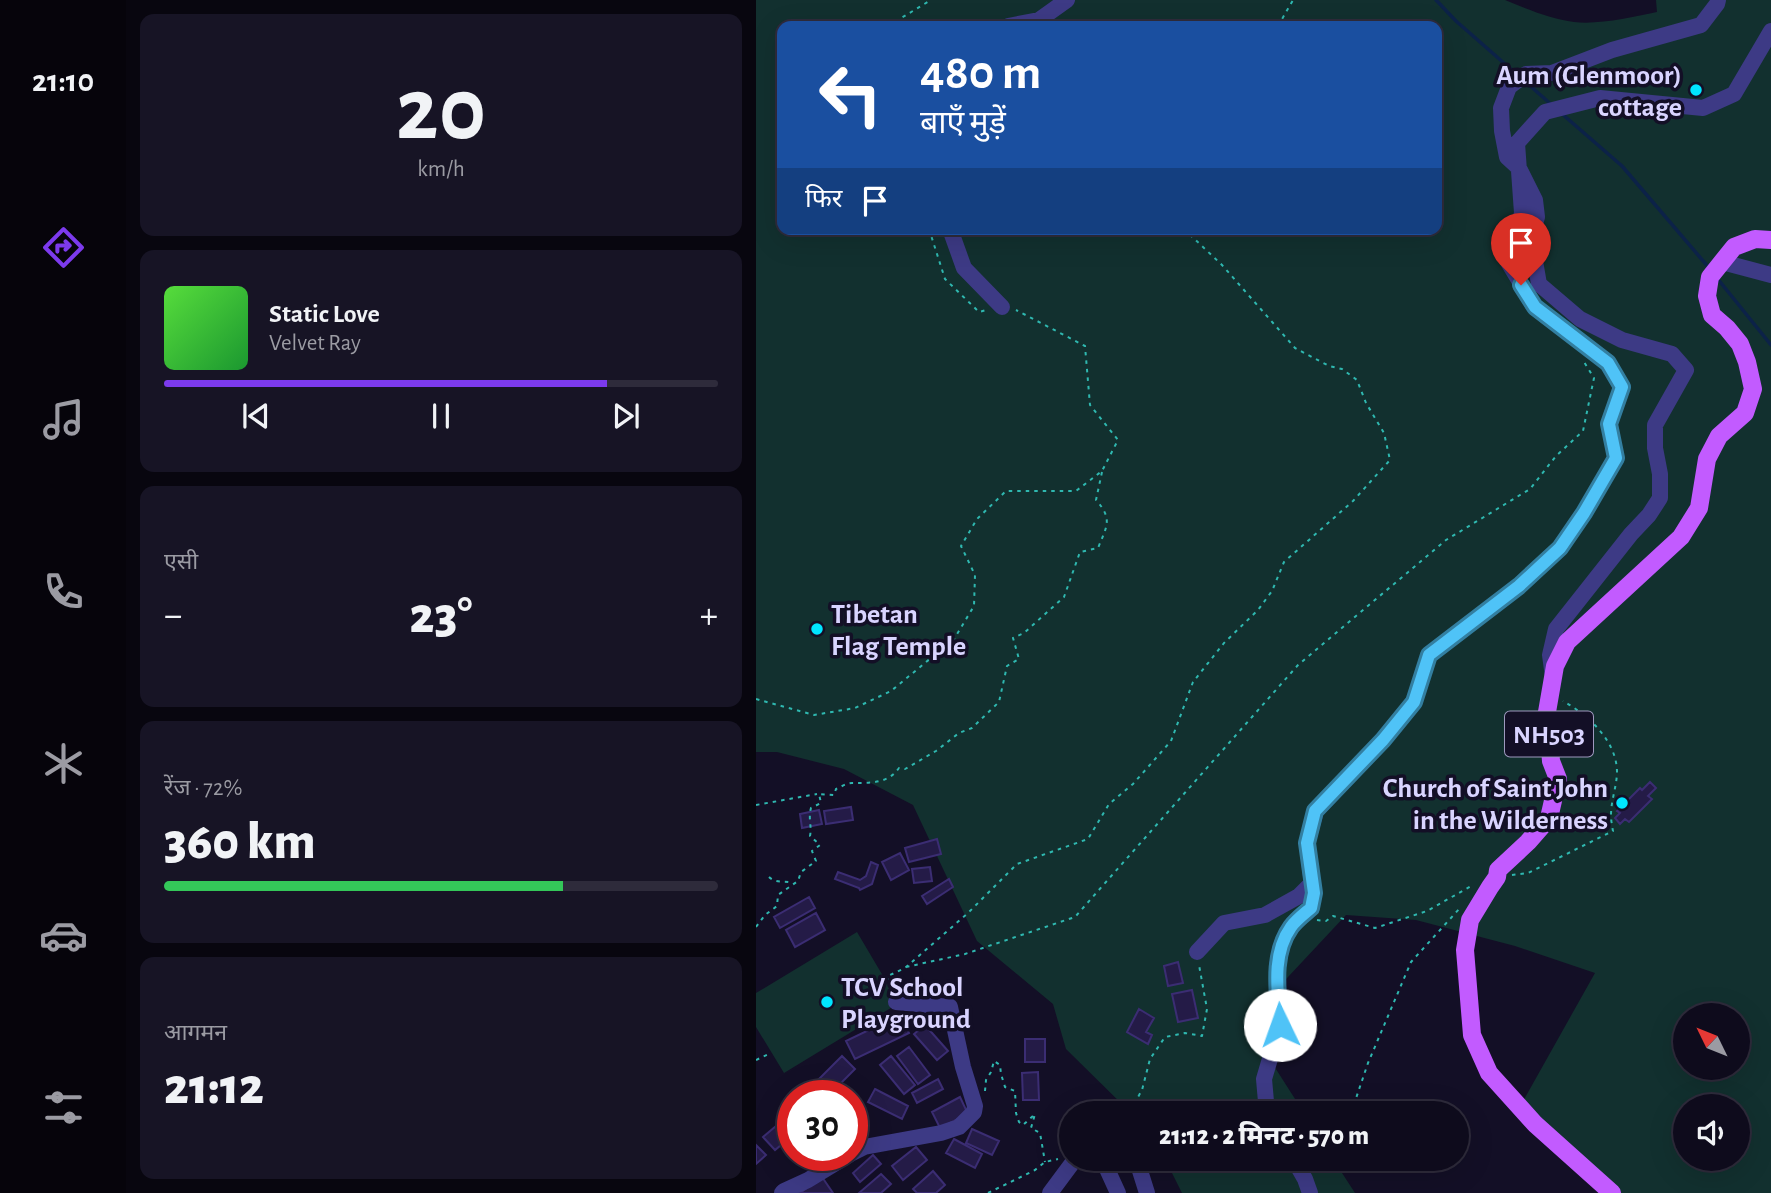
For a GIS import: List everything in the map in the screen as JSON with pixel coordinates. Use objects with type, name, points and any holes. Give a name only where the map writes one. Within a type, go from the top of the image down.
[{"type":"main road","points":[[1717,269],[1734,247],[1755,239],[1771,240]]},
{"type":"main road","name":"NH503","points":[[1612,1193],[1535,1124],[1489,1073],[1472,1035],[1465,950],[1470,920],[1497,877],[1498,870],[1549,818],[1558,779],[1551,761],[1547,712],[1555,666],[1567,642],[1681,537],[1699,509],[1707,459],[1719,436],[1745,414],[1753,389],[1747,362],[1740,344],[1712,315],[1707,296],[1717,269]]},
{"type":"street","points":[[1034,21],[1068,0]]},
{"type":"street","points":[[1552,689],[1550,655],[1556,629],[1660,498],[1655,425],[1686,370],[1672,354],[1622,340],[1580,319],[1539,284],[1531,238],[1537,217],[1535,200],[1519,168],[1507,157],[1501,108],[1509,87],[1526,74],[1552,73],[1612,50],[1701,24],[1718,0]]},
{"type":"street","points":[[1266,1101],[1264,1079],[1280,1025],[1277,965],[1284,939],[1292,925],[1311,908],[1314,893],[1307,843],[1315,811],[1383,740],[1414,702],[1429,655],[1519,586],[1560,548],[1616,458],[1609,424],[1622,387],[1608,363],[1535,307],[1508,262],[1522,213],[1517,143],[1545,111],[1600,98],[1703,108],[1734,94],[1771,31]]},
{"type":"street","points":[[952,235],[964,268],[1002,307]]},
{"type":"street","points":[[1717,269],[1771,275]]},
{"type":"street","points":[[1197,952],[1224,923],[1265,915],[1299,896],[1312,883]]},
{"type":"street","points":[[868,1146],[941,1133],[959,1127],[974,1112],[975,1106],[950,1007],[896,1002]]},
{"type":"street","points":[[782,1193],[823,1171]]},
{"type":"street","points":[[1050,1193],[1067,1171]]},
{"type":"street","points":[[1108,1171],[1118,1193]]},
{"type":"street","points":[[1140,1171],[1147,1193]]},
{"type":"street","points":[[1300,1171],[1310,1193]]},
{"type":"path","points":[[896,21],[931,0]]},
{"type":"path","points":[[1281,21],[1293,0]]},
{"type":"path","points":[[905,968],[968,913],[1017,864],[1088,839],[1109,804],[1133,784],[1171,740],[1194,682],[1224,643],[1258,610],[1272,591],[1284,562],[1353,501],[1390,460],[1384,433],[1366,403],[1357,380],[1342,369],[1329,366],[1295,348],[1222,265],[1190,235]]},
{"type":"path","points":[[756,805],[819,794],[834,795],[836,789],[849,782],[877,782],[893,776],[899,768],[905,769],[936,751],[959,733],[972,728],[999,702],[1007,666],[1019,659],[1013,638],[1024,633],[1064,597],[1080,552],[1098,548],[1108,524],[1106,511],[1096,500],[1102,471],[1118,440],[1090,405],[1085,346],[1015,310],[1002,307]]},
{"type":"path","points":[[896,1002],[888,976],[905,968],[965,954],[1075,918],[1298,665],[1446,540],[1530,489],[1556,456],[1583,431],[1594,378],[1582,359]]},
{"type":"path","points":[[756,699],[814,715],[855,708],[891,691],[954,639],[974,606],[975,575],[961,546],[977,519],[1006,491],[1076,491],[1102,471]]},
{"type":"path","points":[[1497,877],[1528,873],[1613,831],[1611,815],[1617,773],[1610,745],[1602,733],[1552,689]]},
{"type":"path","points":[[756,927],[765,915],[777,906],[778,895],[798,881],[801,872],[816,861],[812,851],[820,845],[810,836],[812,825],[808,817],[811,808],[821,803],[819,794]]},
{"type":"path","points":[[769,877],[775,882],[794,883]]},
{"type":"path","points":[[1311,908],[1313,919],[1326,921],[1333,916],[1375,928],[1427,911],[1475,884]]},
{"type":"path","points":[[1355,1101],[1368,1063],[1411,962],[1459,909]]},
{"type":"path","points":[[1136,1101],[1142,1090],[1150,1059],[1165,1037],[1185,1033],[1202,1036],[1207,1009],[1197,952]]},
{"type":"path","points":[[756,1060],[771,1053]]},
{"type":"path","points":[[975,1106],[980,1103],[994,1061],[1000,1065],[1005,1087],[1016,1091],[1016,1113],[1019,1122],[1023,1125],[1035,1114],[1031,1128],[1040,1133],[1045,1162]]},
{"type":"path","points":[[988,1193],[1035,1170],[1045,1162],[1059,1158]]},
{"type":"green space","points":[[756,0],[1505,0],[1565,21],[1584,23],[1657,12],[1656,0],[1771,0],[1771,1193],[1621,1193],[1522,1103],[1595,973],[1515,946],[1416,920],[1346,915],[1246,1022],[1296,1101],[1119,1101],[1066,1049],[1053,1004],[977,941],[913,805],[844,769],[777,752],[756,752]]},
{"type":"green space","name":"TCV School Playground","points":[[857,932],[899,1003],[784,1073],[756,1027],[756,993]]},
{"type":"green space","points":[[1171,1171],[1341,1171],[1355,1193],[1182,1193]]},
{"type":"building","points":[[1650,782],[1656,788],[1648,796],[1652,799],[1629,822],[1625,819],[1620,824],[1615,818],[1620,813],[1617,811]]},
{"type":"building","points":[[851,807],[853,820],[826,824],[824,811]]},
{"type":"building","points":[[819,810],[822,824],[802,828],[800,814]]},
{"type":"building","points":[[937,839],[941,854],[909,862],[905,848]]},
{"type":"building","points":[[900,853],[909,870],[891,880],[882,862]]},
{"type":"building","points":[[871,862],[878,865],[872,884],[860,890],[835,879],[838,872],[860,880],[866,876]]},
{"type":"building","points":[[930,867],[932,881],[914,883],[912,869]]},
{"type":"building","points":[[949,879],[953,887],[927,904],[922,896]]},
{"type":"building","points":[[809,897],[815,908],[780,928],[774,917]]},
{"type":"building","points":[[816,913],[825,930],[795,947],[786,930]]},
{"type":"building","points":[[1178,962],[1183,983],[1168,986],[1164,966]]},
{"type":"building","points":[[1192,990],[1198,1018],[1178,1022],[1172,994]]},
{"type":"building","points":[[1139,1009],[1154,1018],[1146,1032],[1152,1035],[1148,1044],[1127,1032]]},
{"type":"building","points":[[900,1015],[909,1033],[855,1059],[846,1041]]},
{"type":"building","points":[[925,1025],[948,1051],[937,1060],[914,1034]]},
{"type":"building","points":[[1025,1039],[1045,1039],[1045,1062],[1025,1062]]},
{"type":"building","points":[[909,1047],[930,1075],[918,1084],[897,1056]]},
{"type":"building","points":[[842,1056],[855,1069],[844,1080],[818,1080]]},
{"type":"building","points":[[891,1056],[915,1085],[904,1094],[880,1065]]},
{"type":"building","points":[[1038,1072],[1039,1100],[1023,1100],[1022,1073]]},
{"type":"building","points":[[938,1079],[943,1089],[917,1103],[912,1093]]},
{"type":"building","points":[[875,1089],[908,1106],[902,1119],[868,1102]]},
{"type":"building","points":[[960,1097],[968,1114],[940,1128],[932,1112]]},
{"type":"building","points":[[777,1125],[777,1148],[775,1150],[763,1137]]},
{"type":"building","points":[[972,1129],[999,1141],[992,1155],[966,1143]]},
{"type":"building","points":[[954,1139],[982,1154],[975,1168],[946,1153]]},
{"type":"building","points":[[756,1145],[766,1155],[756,1164]]},
{"type":"building","points":[[916,1147],[927,1160],[903,1180],[892,1166]]},
{"type":"building","points":[[873,1155],[881,1164],[860,1182],[853,1173],[868,1171],[868,1160]]},
{"type":"building","points":[[933,1171],[945,1185],[936,1193],[917,1193],[913,1189]]},
{"type":"building","points":[[881,1174],[891,1184],[881,1193],[859,1193]]},
{"type":"building","points":[[822,1177],[833,1193],[800,1193]]},
{"type":"waterway","points":[[1436,0],[1513,71]]},
{"type":"waterway","points":[[1528,84],[1553,106]]},
{"type":"waterway","points":[[1561,113],[1622,166],[1710,269]]},
{"type":"waterway","points":[[1717,278],[1771,345]]},
{"type":"place","name":"Aum (Glenmoor) cottage","points":[[1696,90]]},
{"type":"place","name":"Tibetan Flag Temple","points":[[817,629]]},
{"type":"place","name":"Church of Saint John in the Wilderness","points":[[1622,803]]},
{"type":"place","name":"TCV School Playground","points":[[827,1002]]},
{"type":"route","points":[[1280,1025],[1277,965],[1284,939],[1292,925],[1311,908],[1314,893],[1307,843],[1315,811],[1383,740],[1414,702],[1429,655],[1519,586],[1560,548],[1616,458],[1609,424],[1622,387],[1608,363],[1535,307],[1521,285]]}]
